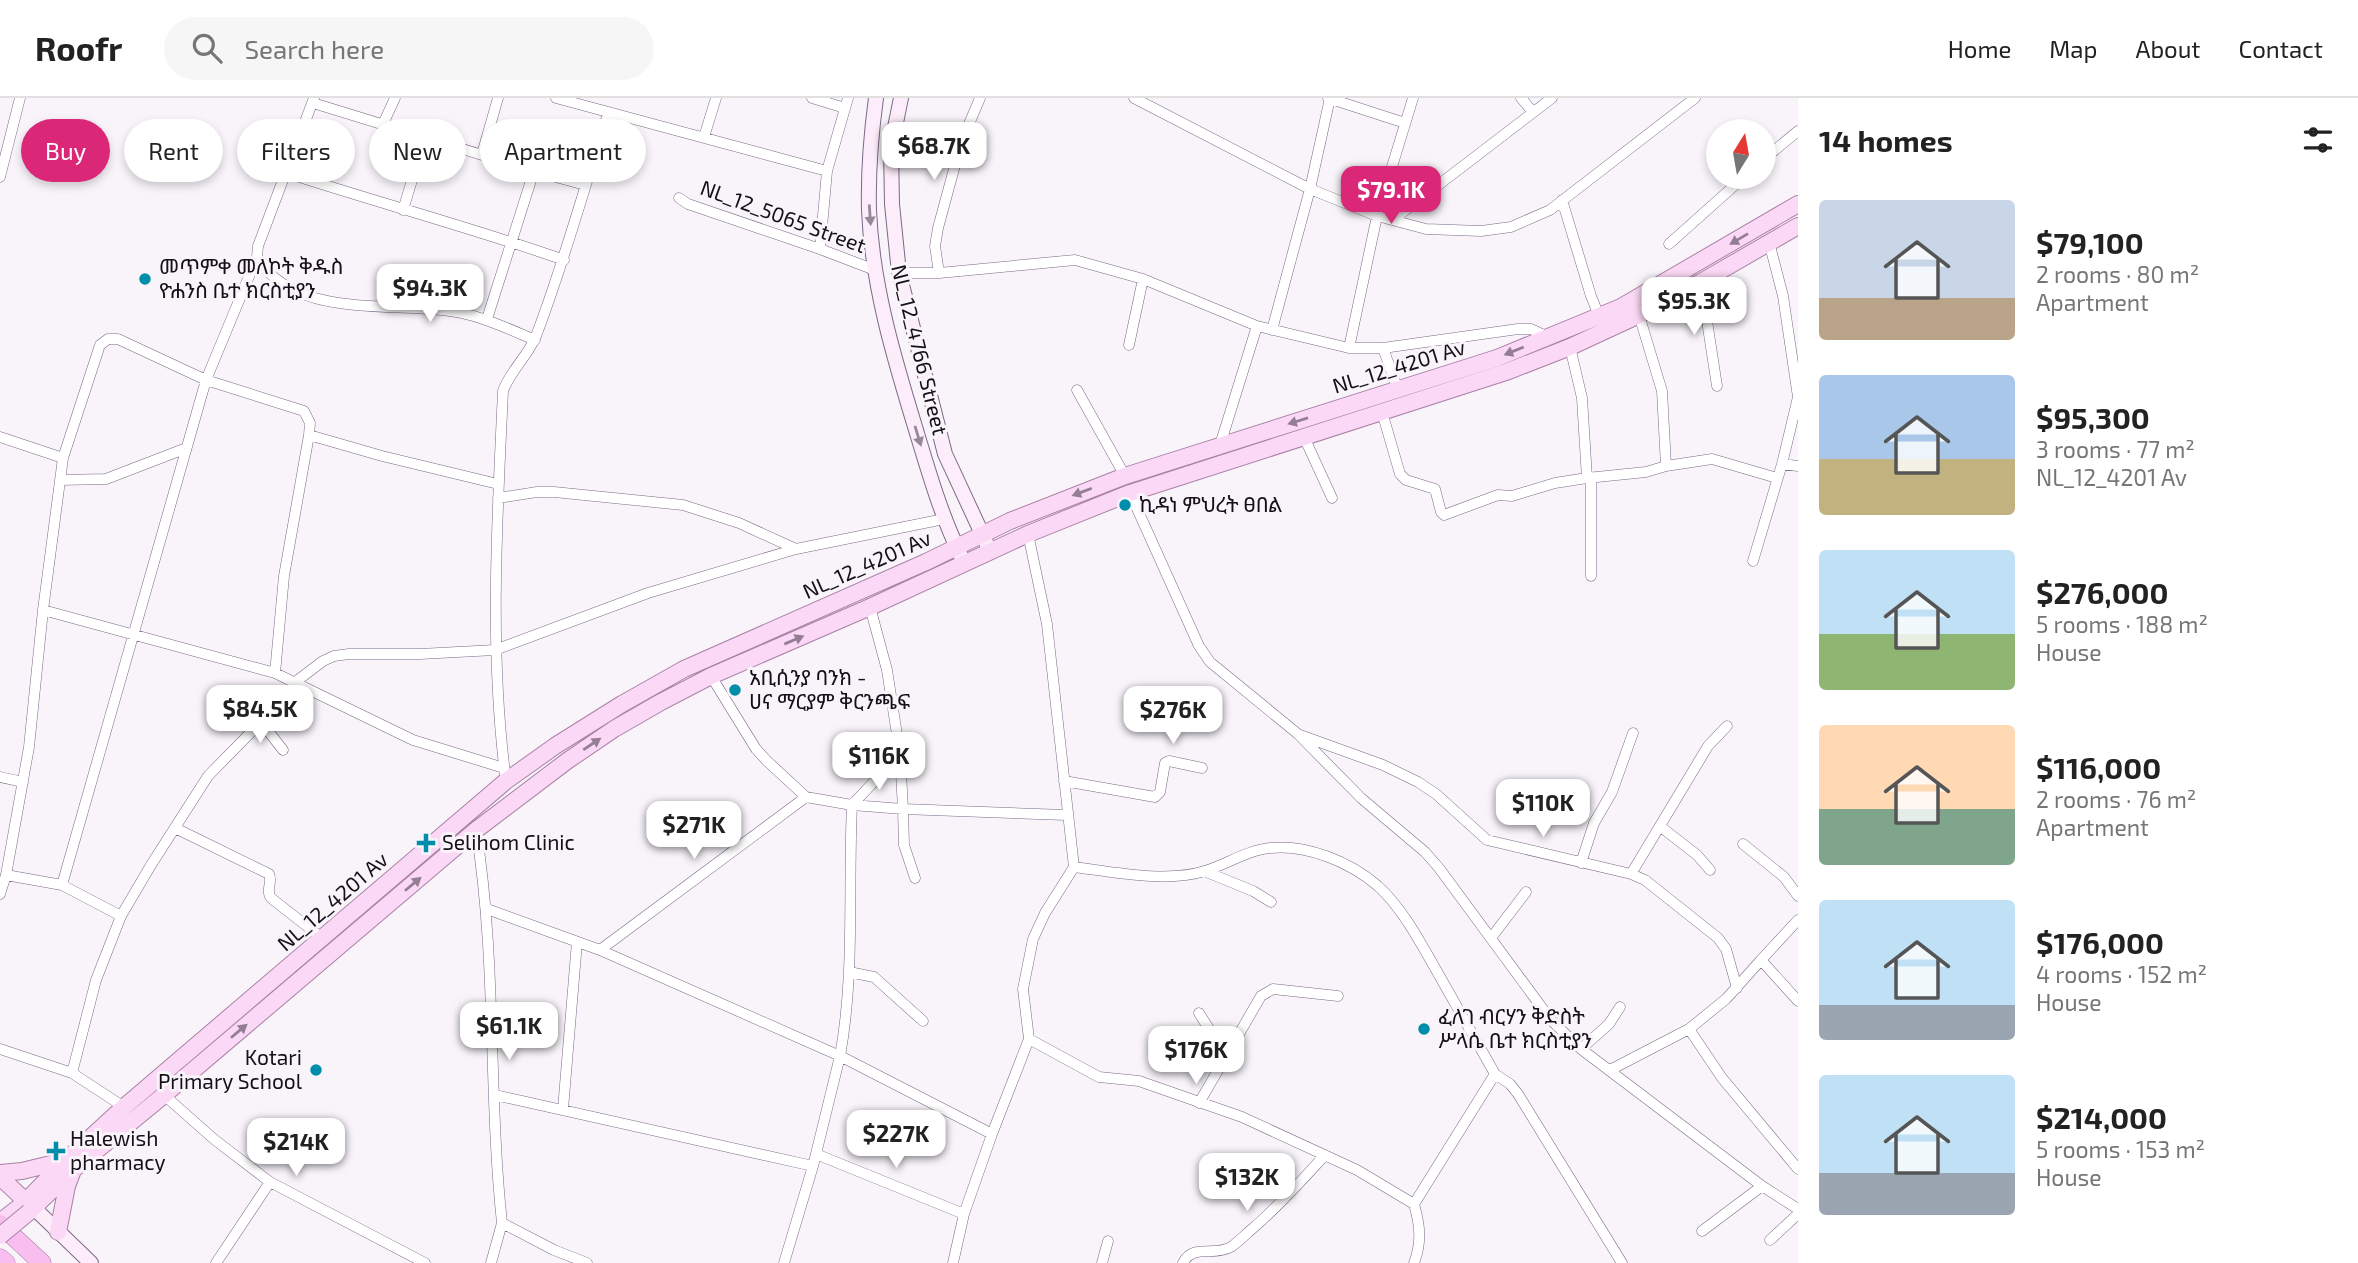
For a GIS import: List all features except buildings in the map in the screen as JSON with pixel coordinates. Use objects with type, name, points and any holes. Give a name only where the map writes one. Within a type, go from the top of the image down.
[{"type":"highway","points":[[0,1223],[42,1263]]},
{"type":"highway","points":[[0,1258],[6,1263]]},
{"type":"main road","name":"NL_12_4201 Av","points":[[69,1165],[124,1107],[322,938],[505,775],[684,669],[1010,521],[1125,476],[1497,358],[1548,338],[1599,316],[1665,282],[1798,204]]},
{"type":"main road","name":"NL_12_4201 Av","points":[[69,1165],[164,1095],[476,830],[566,761],[605,735],[710,676],[870,607],[1028,534],[1130,493],[1506,372],[1570,347],[1639,315],[1798,226]]},
{"type":"main road","points":[[0,1175],[69,1165]]},
{"type":"main road","points":[[0,1236],[69,1165]]},
{"type":"main road","points":[[58,1232],[69,1165]]},
{"type":"main road","points":[[0,1175],[28,1206]]},
{"type":"main road","points":[[0,1223],[28,1206]]},
{"type":"street","points":[[0,177],[4,146],[20,98]]},
{"type":"street","points":[[385,119],[395,98]]},
{"type":"street","points":[[492,119],[498,98]]},
{"type":"street","points":[[556,98],[827,171]]},
{"type":"street","points":[[704,137],[716,98]]},
{"type":"street","points":[[813,98],[846,103],[827,171],[820,249]]},
{"type":"street","name":"NL_12_4766 Street","points":[[876,98],[870,143],[869,210],[875,270],[885,322],[944,519],[964,563]]},
{"type":"street","name":"NL_12_4766 Street","points":[[901,98],[891,147],[892,205],[899,273],[945,454],[990,551]]},
{"type":"street","points":[[939,273],[935,246],[938,228],[961,143],[980,98]]},
{"type":"street","points":[[1134,98],[1310,189],[1377,216],[1426,229],[1481,231],[1511,227],[1550,211],[1695,98]]},
{"type":"street","points":[[1272,330],[1310,189],[1330,98],[1405,123]]},
{"type":"street","points":[[1349,348],[1377,216],[1413,98]]},
{"type":"street","points":[[1521,98],[1533,112]]},
{"type":"street","points":[[1394,219],[1552,98]]},
{"type":"street","points":[[307,119],[314,100],[369,119]]},
{"type":"street","points":[[43,610],[275,673],[413,740],[505,775],[498,717],[495,650],[498,484],[503,391],[508,379],[535,340],[564,260],[584,185],[608,114]]},
{"type":"street","points":[[1776,149],[1798,131]]},
{"type":"street","points":[[62,885],[120,686],[132,633],[184,449],[206,380],[257,257],[258,246],[283,182]]},
{"type":"street","points":[[314,182],[403,211],[511,241],[564,260]]},
{"type":"street","points":[[403,211],[412,182]]},
{"type":"street","points":[[487,319],[530,182]]},
{"type":"street","points":[[573,182],[584,185]]},
{"type":"street","points":[[1669,244],[1731,189]]},
{"type":"street","name":"NL_12_5065 Street","points":[[679,198],[688,204],[875,270]]},
{"type":"street","points":[[1562,200],[1599,316]]},
{"type":"street","points":[[1753,561],[1796,411],[1797,383],[1783,296],[1769,242]]},
{"type":"street","points":[[257,257],[263,267],[281,282],[328,302],[444,310],[487,319],[535,340]]},
{"type":"street","points":[[899,273],[939,273],[1075,260],[1143,279],[1257,326],[1349,348],[1383,348],[1518,329],[1531,329],[1548,338]]},
{"type":"street","points":[[1129,345],[1143,279]]},
{"type":"street","points":[[1701,282],[1717,386]]},
{"type":"street","points":[[1639,315],[1662,391],[1666,466]]},
{"type":"street","points":[[1220,444],[1257,326]]},
{"type":"street","points":[[0,894],[6,875],[29,747],[62,458],[100,345],[108,339],[118,339],[206,380],[304,411],[310,423],[284,576],[275,673]]},
{"type":"street","points":[[1570,347],[1582,398],[1589,477],[1591,576]]},
{"type":"street","points":[[1383,348],[1398,390]]},
{"type":"street","points":[[1077,390],[1125,476]]},
{"type":"street","points":[[1382,412],[1400,474],[1406,480],[1435,489],[1444,515],[1498,495],[1512,496],[1555,483],[1589,477],[1632,475],[1666,466],[1712,459],[1777,478]]},
{"type":"street","points":[[309,435],[498,484]]},
{"type":"street","points":[[0,437],[62,458]]},
{"type":"street","points":[[1304,437],[1332,498]]},
{"type":"street","points":[[60,480],[106,479],[184,449]]},
{"type":"street","points":[[1782,464],[1798,466]]},
{"type":"street","points":[[498,498],[554,492],[668,502],[720,516],[796,549]]},
{"type":"street","points":[[1130,493],[1199,646],[1210,662],[1298,734],[1361,798],[1425,852],[1551,1020],[1581,1049],[1798,1211],[1770,1240]]},
{"type":"street","points":[[72,1073],[96,980],[121,916],[174,828],[208,776],[261,722],[294,683],[323,661],[334,656],[495,650],[649,593],[796,549],[944,519]]},
{"type":"street","points":[[953,1263],[964,1214],[1029,1039],[1023,989],[1030,948],[1045,913],[1074,867],[1066,815],[1047,624],[1028,534]]},
{"type":"street","points":[[870,607],[887,670],[900,754],[904,845],[915,878]]},
{"type":"street","points":[[710,676],[756,749],[806,797],[852,805],[903,809],[1066,815]]},
{"type":"street","points":[[261,722],[283,750]]},
{"type":"street","points":[[1631,874],[1708,746],[1727,726]]},
{"type":"street","points":[[1581,863],[1594,823],[1612,792],[1633,733]]},
{"type":"street","points":[[1298,734],[1383,765],[1418,782],[1436,794],[1487,840],[1631,874],[1645,880],[1718,938],[1726,949],[1737,988]]},
{"type":"street","points":[[784,1263],[813,1166],[841,1056],[846,1025],[852,805],[900,754]]},
{"type":"street","points":[[1064,781],[1155,797],[1160,792],[1165,763],[1169,761],[1202,768]]},
{"type":"street","points":[[0,776],[23,782]]},
{"type":"street","points":[[600,950],[806,797]]},
{"type":"street","points":[[1661,827],[1697,855],[1710,870]]},
{"type":"street","points":[[174,828],[269,873],[268,891],[271,898],[322,938]]},
{"type":"street","points":[[476,830],[487,909],[496,1169],[502,1223],[491,1263]]},
{"type":"street","points":[[1742,844],[1784,877],[1798,896]]},
{"type":"street","points":[[1074,867],[1127,874],[1161,875],[1204,871],[1257,850],[1284,848],[1313,851],[1344,865],[1377,885],[1422,944],[1495,1074],[1510,1084],[1518,1094],[1622,1263]]},
{"type":"street","points":[[1204,871],[1253,891],[1271,902]]},
{"type":"street","points":[[6,875],[62,885],[121,916]]},
{"type":"street","points":[[1491,938],[1525,892]]},
{"type":"street","points":[[487,909],[600,950],[841,1056],[992,1134]]},
{"type":"street","points":[[1610,1070],[1689,1029],[1716,1009],[1798,920]]},
{"type":"street","points":[[564,1109],[577,942]]},
{"type":"street","points":[[1761,960],[1798,1001]]},
{"type":"street","points":[[849,972],[874,977],[923,1021]]},
{"type":"street","points":[[1199,1103],[1266,991],[1273,989],[1338,996]]},
{"type":"street","points":[[1581,1049],[1609,1024],[1620,1007]]},
{"type":"street","points":[[1199,1013],[1209,1029],[1231,1047]]},
{"type":"street","points":[[1689,1029],[1722,1078],[1798,1169]]},
{"type":"street","points":[[1029,1039],[1099,1077],[1139,1081],[1242,1116],[1357,1170],[1414,1203],[1420,1225],[1420,1243],[1415,1263]]},
{"type":"street","points":[[0,1049],[72,1073],[124,1107]]},
{"type":"street","points":[[1414,1203],[1495,1074]]},
{"type":"street","points":[[164,1095],[215,1140],[270,1182],[425,1263]]},
{"type":"street","points":[[495,1095],[813,1166]]},
{"type":"street","points":[[816,1154],[964,1214]]},
{"type":"street","points":[[1183,1263],[1188,1254],[1194,1252],[1213,1253],[1231,1247],[1270,1213],[1325,1155]]},
{"type":"street","points":[[218,1262],[270,1182]]},
{"type":"street","points":[[1702,1231],[1762,1186]]},
{"type":"street","points":[[28,1206],[91,1263]]},
{"type":"street","points":[[502,1223],[554,1250],[587,1263]]},
{"type":"street","points":[[1102,1263],[1108,1241]]},
{"type":"place","name":"መጥምቀ መለኮት ቅዱስ ዮሐንስ ቤተ ክርስቲያን","points":[[145,279]]},
{"type":"place","name":"ኪዳነ ምህረት ፀበል","points":[[1125,505]]},
{"type":"place","name":"አቢሲንያ ባንክ - ሀና ማርያም ቅርንጫፍ","points":[[735,690]]},
{"type":"place","name":"Selihom Clinic","points":[[426,843]]},
{"type":"place","name":"ፈለገ ብርሃን ቅድስት ሥላሴ ቤተ ክርስቲያን","points":[[1424,1029]]},
{"type":"place","name":"Kotari Primary School","points":[[316,1070]]},
{"type":"place","name":"Halewish pharmacy","points":[[56,1151]]}]
